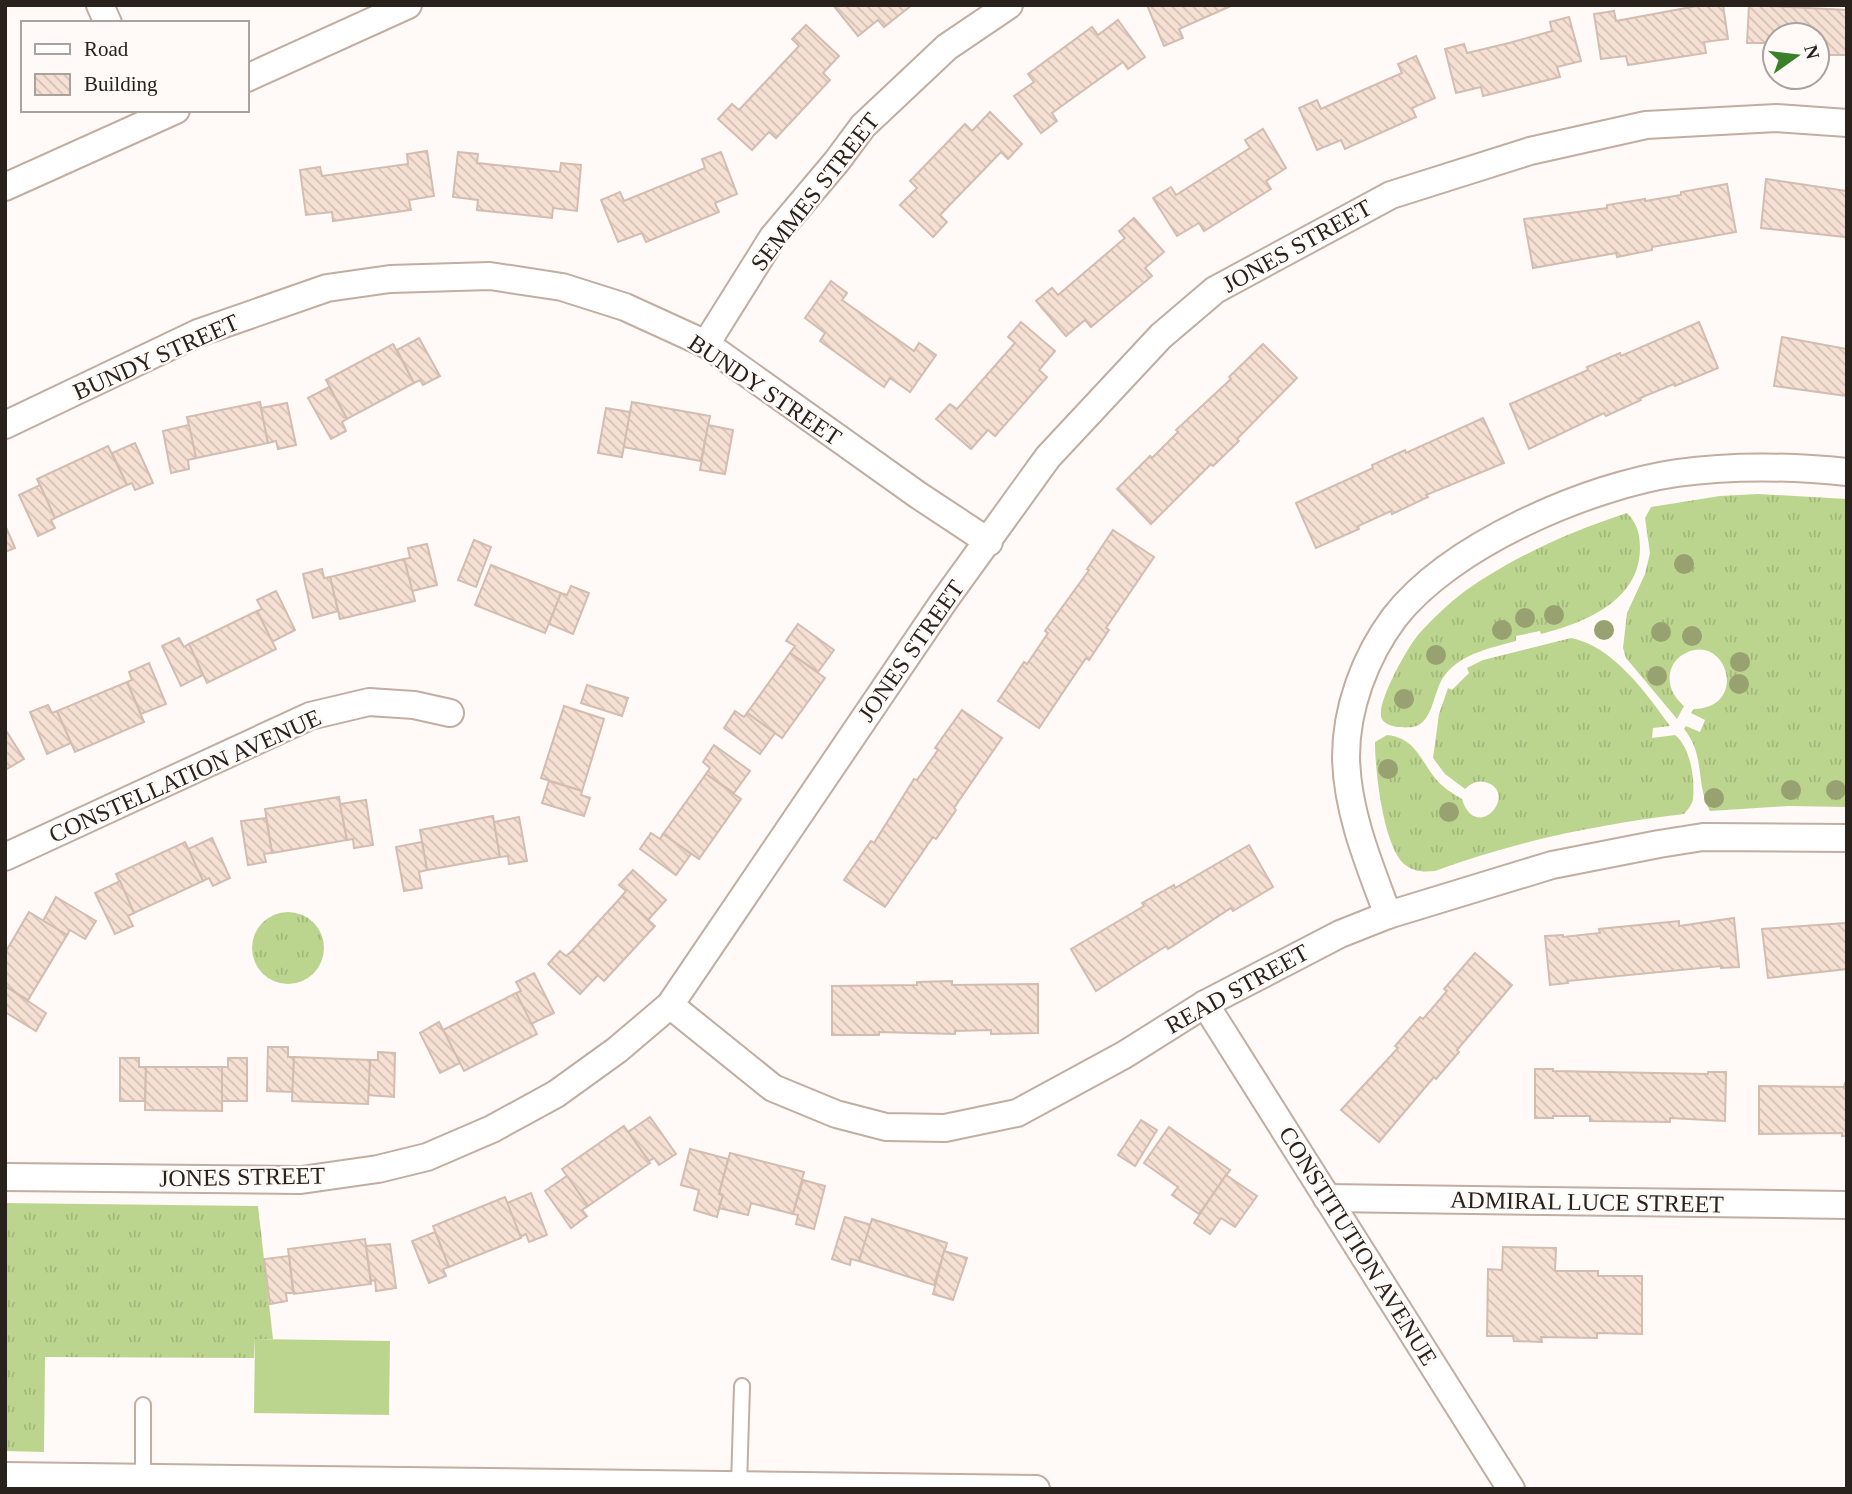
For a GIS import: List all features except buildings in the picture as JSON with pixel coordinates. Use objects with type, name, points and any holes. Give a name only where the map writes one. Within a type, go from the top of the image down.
[{"type":"street","points":[[100,5],[107,21]]},
{"type":"street","points":[[248,78],[408,5]]},
{"type":"street","name":"SEMMES STREET","points":[[706,344],[773,237],[863,126],[947,47],[1009,5]]},
{"type":"street","points":[[5,187],[146,117],[167,112]]},
{"type":"street","name":"JONES STREET","points":[[5,1177],[302,1180],[378,1169],[427,1157],[492,1129],[556,1094],[617,1050],[670,1005],[936,612],[1048,457],[1161,336],[1215,290],[1391,195],[1530,151],[1646,125],[1776,118],[1847,123]]},
{"type":"street","name":"BUNDY STREET","points":[[5,425],[198,333],[327,288],[390,279],[490,276],[562,287],[625,307],[706,344],[918,495],[989,542]]},
{"type":"street","points":[[1388,915],[1361,842],[1348,788],[1346,756],[1349,729],[1360,683],[1394,618],[1417,593],[1457,562],[1502,534],[1574,501],[1618,487],[1674,474],[1733,467],[1793,467],[1847,472]]},
{"type":"street","name":"CONSTELLATION AVENUE","points":[[5,857],[310,716],[369,702],[414,705],[450,713]]},
{"type":"street","name":"READ STREET","points":[[670,1005],[773,1088],[836,1114],[886,1127],[945,1128],[1017,1113],[1124,1055],[1205,1004],[1340,934],[1388,915],[1552,865],[1659,844],[1703,837],[1847,838]]},
{"type":"street","name":"CONSTITUTION AVENUE","points":[[1205,1004],[1511,1489]]},
{"type":"street","name":"ADMIRAL LUCE STREET","points":[[1327,1198],[1847,1205]]},
{"type":"street","points":[[5,1476],[1036,1489]]},
{"type":"lane","points":[[739,1485],[743,1386]]},
{"type":"lane","points":[[143,1405],[143,1478]]},
{"type":"green space","points":[[1758,494],[1847,499],[1847,807],[1788,806],[1710,811],[1705,801],[1695,749],[1684,729],[1686,726],[1700,732],[1705,720],[1691,713],[1694,709],[1711,705],[1722,697],[1726,686],[1726,673],[1721,662],[1712,653],[1700,650],[1686,653],[1675,661],[1670,673],[1670,683],[1684,706],[1677,719],[1626,658],[1623,648],[1627,613],[1645,574],[1650,553],[1645,518],[1651,507],[1720,496]]},
{"type":"green space","points":[[1627,513],[1637,529],[1640,548],[1638,566],[1631,582],[1620,596],[1607,607],[1575,623],[1541,634],[1540,631],[1516,636],[1516,641],[1478,652],[1460,661],[1441,681],[1429,712],[1420,724],[1399,727],[1383,720],[1381,708],[1384,698],[1407,651],[1423,629],[1452,601],[1484,578],[1523,556],[1584,528]]},
{"type":"green space","points":[[1571,638],[1601,650],[1614,661],[1650,699],[1670,726],[1653,728],[1652,738],[1675,735],[1685,748],[1693,782],[1693,799],[1688,809],[1684,814],[1621,823],[1527,842],[1435,871],[1419,871],[1404,864],[1391,841],[1386,824],[1379,788],[1375,742],[1387,735],[1404,740],[1416,750],[1438,781],[1462,799],[1468,812],[1477,817],[1485,816],[1497,804],[1499,795],[1495,787],[1479,782],[1465,789],[1445,774],[1433,758],[1439,714],[1448,688],[1452,690],[1469,673],[1467,668],[1483,660]]},
{"type":"green space","points":[[288,912],[308,918],[318,928],[324,948],[318,968],[308,978],[288,984],[268,978],[258,968],[252,948],[258,928],[268,918]]},
{"type":"green space","points":[[5,1203],[258,1206],[273,1339],[255,1339],[254,1358],[45,1357],[44,1452],[5,1451]]},
{"type":"green space","points":[[255,1339],[390,1341],[389,1415],[254,1413]]}]
